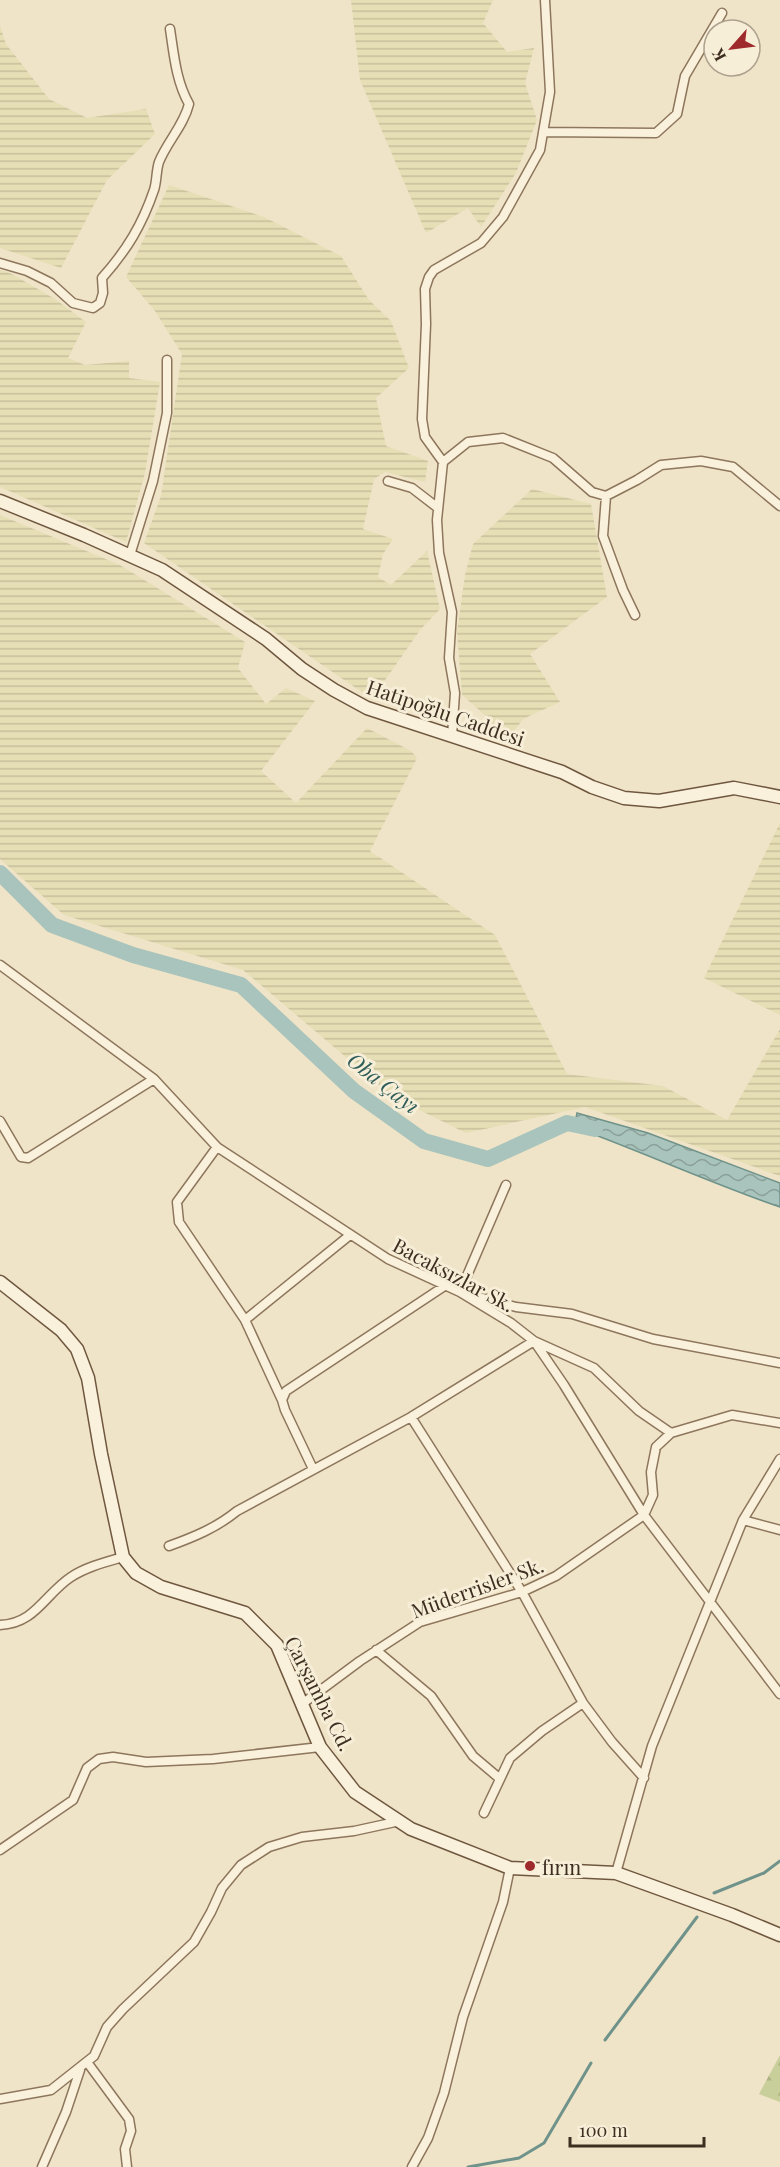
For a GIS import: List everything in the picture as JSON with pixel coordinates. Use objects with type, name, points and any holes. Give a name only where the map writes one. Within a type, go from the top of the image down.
[{"type":"street","points":[[452,736],[455,693],[449,658],[452,612],[439,553],[438,508],[443,462],[425,437],[422,419],[426,324],[425,289],[434,270],[481,243],[503,217],[540,150],[550,93],[545,0]]},
{"type":"street","points":[[543,132],[656,133],[677,114],[685,76],[722,13]]},
{"type":"street","points":[[0,264],[27,272],[51,283],[73,303],[93,308],[100,303],[103,293],[102,278],[135,236],[155,187],[158,165],[169,141],[186,115],[189,104],[175,68],[170,29]]},
{"type":"street","points":[[130,555],[153,481],[167,413],[167,360]]},
{"type":"street","points":[[443,462],[468,442],[503,438],[553,458],[592,492],[606,496],[661,465],[701,461],[733,467],[780,506]]},
{"type":"street","points":[[388,481],[412,488],[438,508]]},
{"type":"street","points":[[606,496],[603,536],[635,615]]},
{"type":"street","name":"Hatipoğlu Caddesi","points":[[0,501],[162,570],[209,599],[266,639],[302,669],[367,708],[562,772],[592,787],[624,798],[659,801],[734,788],[780,796]]},
{"type":"street","name":"Bacaksızlar Sk.","points":[[0,965],[154,1079],[217,1147],[388,1258],[460,1292],[511,1323],[534,1341],[594,1368],[639,1411],[671,1433]]},
{"type":"street","points":[[0,1121],[21,1157],[28,1158],[154,1079]]},
{"type":"street","points":[[217,1147],[177,1202],[179,1222],[245,1320],[314,1469]]},
{"type":"street","points":[[506,1185],[460,1292],[516,1307],[572,1314],[653,1338],[780,1363]]},
{"type":"street","points":[[245,1320],[350,1235]]},
{"type":"street","points":[[0,1282],[61,1330],[77,1349],[88,1378],[101,1455],[123,1557],[96,1565],[71,1577],[32,1616],[10,1625],[0,1626]]},
{"type":"street","points":[[282,1400],[286,1391],[446,1285]]},
{"type":"street","points":[[169,1546],[213,1528],[237,1510],[411,1417],[534,1341],[564,1385],[644,1515],[780,1694]]},
{"type":"street","points":[[644,1515],[653,1495],[651,1472],[656,1447],[671,1433],[732,1416],[780,1423]]},
{"type":"street","points":[[411,1417],[522,1592],[583,1703],[612,1742],[644,1778]]},
{"type":"street","points":[[616,1873],[652,1746],[743,1520],[780,1459]]},
{"type":"street","name":"Müderrisler Sk.","points":[[302,1704],[376,1650],[420,1622],[522,1592],[556,1576],[644,1515]]},
{"type":"street","points":[[743,1520],[780,1530]]},
{"type":"street","name":"Çarşamba Cd.","points":[[123,1557],[136,1573],[161,1587],[245,1613],[277,1645],[320,1747],[355,1792],[411,1829],[510,1868],[616,1873],[780,1935]]},
{"type":"street","points":[[376,1650],[430,1696],[473,1756],[499,1778]]},
{"type":"street","points":[[484,1813],[510,1758],[542,1731],[583,1703]]},
{"type":"street","points":[[2,1845],[73,1800],[87,1768],[99,1759],[113,1757],[146,1762],[213,1759],[320,1747]]},
{"type":"street","points":[[0,2099],[51,2090],[94,2056],[107,2027],[194,1942],[222,1888],[242,1865],[269,1847],[302,1837],[354,1831],[400,1821]]},
{"type":"street","points":[[412,2167],[428,2138],[444,2093],[463,2018],[503,1902],[510,1868]]},
{"type":"street","points":[[42,2167],[84,2065]]},
{"type":"street","points":[[84,2065],[129,2119],[131,2131],[125,2149],[127,2167]]},
{"type":"shaded area","points":[[351,0],[493,0],[483,23],[507,52],[534,48],[525,83],[537,120],[516,173],[481,227],[468,208],[426,233],[360,80]]},
{"type":"shaded area","points":[[0,26],[6,44],[49,99],[87,118],[146,109],[155,134],[107,180],[61,268],[0,248]]},
{"type":"shaded area","points":[[169,185],[264,217],[341,256],[369,300],[391,321],[409,368],[376,398],[386,446],[428,461],[425,482],[385,472],[374,479],[363,529],[393,539],[383,554],[378,577],[391,585],[427,551],[440,609],[420,630],[372,699],[144,543],[161,496],[182,354],[155,311],[126,277]]},
{"type":"shaded area","points":[[0,270],[12,274],[55,299],[86,322],[68,358],[85,365],[129,361],[129,378],[160,382],[145,473],[126,542],[0,487]]},
{"type":"shaded area","points":[[532,489],[591,504],[607,597],[530,654],[560,702],[523,719],[505,744],[489,734],[487,717],[462,695],[457,632],[465,575],[473,544]]},
{"type":"shaded area","points":[[0,515],[120,565],[245,642],[238,668],[266,704],[286,688],[315,701],[261,771],[296,803],[367,728],[411,751],[417,758],[370,851],[495,935],[567,1074],[663,1086],[727,1120],[780,1029],[780,1176],[585,1107],[466,1133],[393,1097],[243,970],[64,915],[0,859]]},
{"type":"shaded area","points":[[780,823],[780,1015],[704,978]]},
{"type":"green space","points":[[780,2055],[780,2102],[759,2094]]},
{"type":"water","points":[[577,1113],[648,1133],[780,1183],[780,1207],[574,1127]]},
{"type":"waterway","name":"Oba Çayı","points":[[0,873],[52,925],[133,955],[241,985],[354,1091],[424,1141],[488,1159],[567,1123],[595,1129]]},
{"type":"waterway","points":[[714,1893],[764,1873],[780,1861]]},
{"type":"waterway","points":[[605,2040],[697,1917]]},
{"type":"waterway","points":[[468,2167],[519,2158],[544,2143],[591,2063]]},
{"type":"place","name":"fırın","points":[[530,1866]]}]
